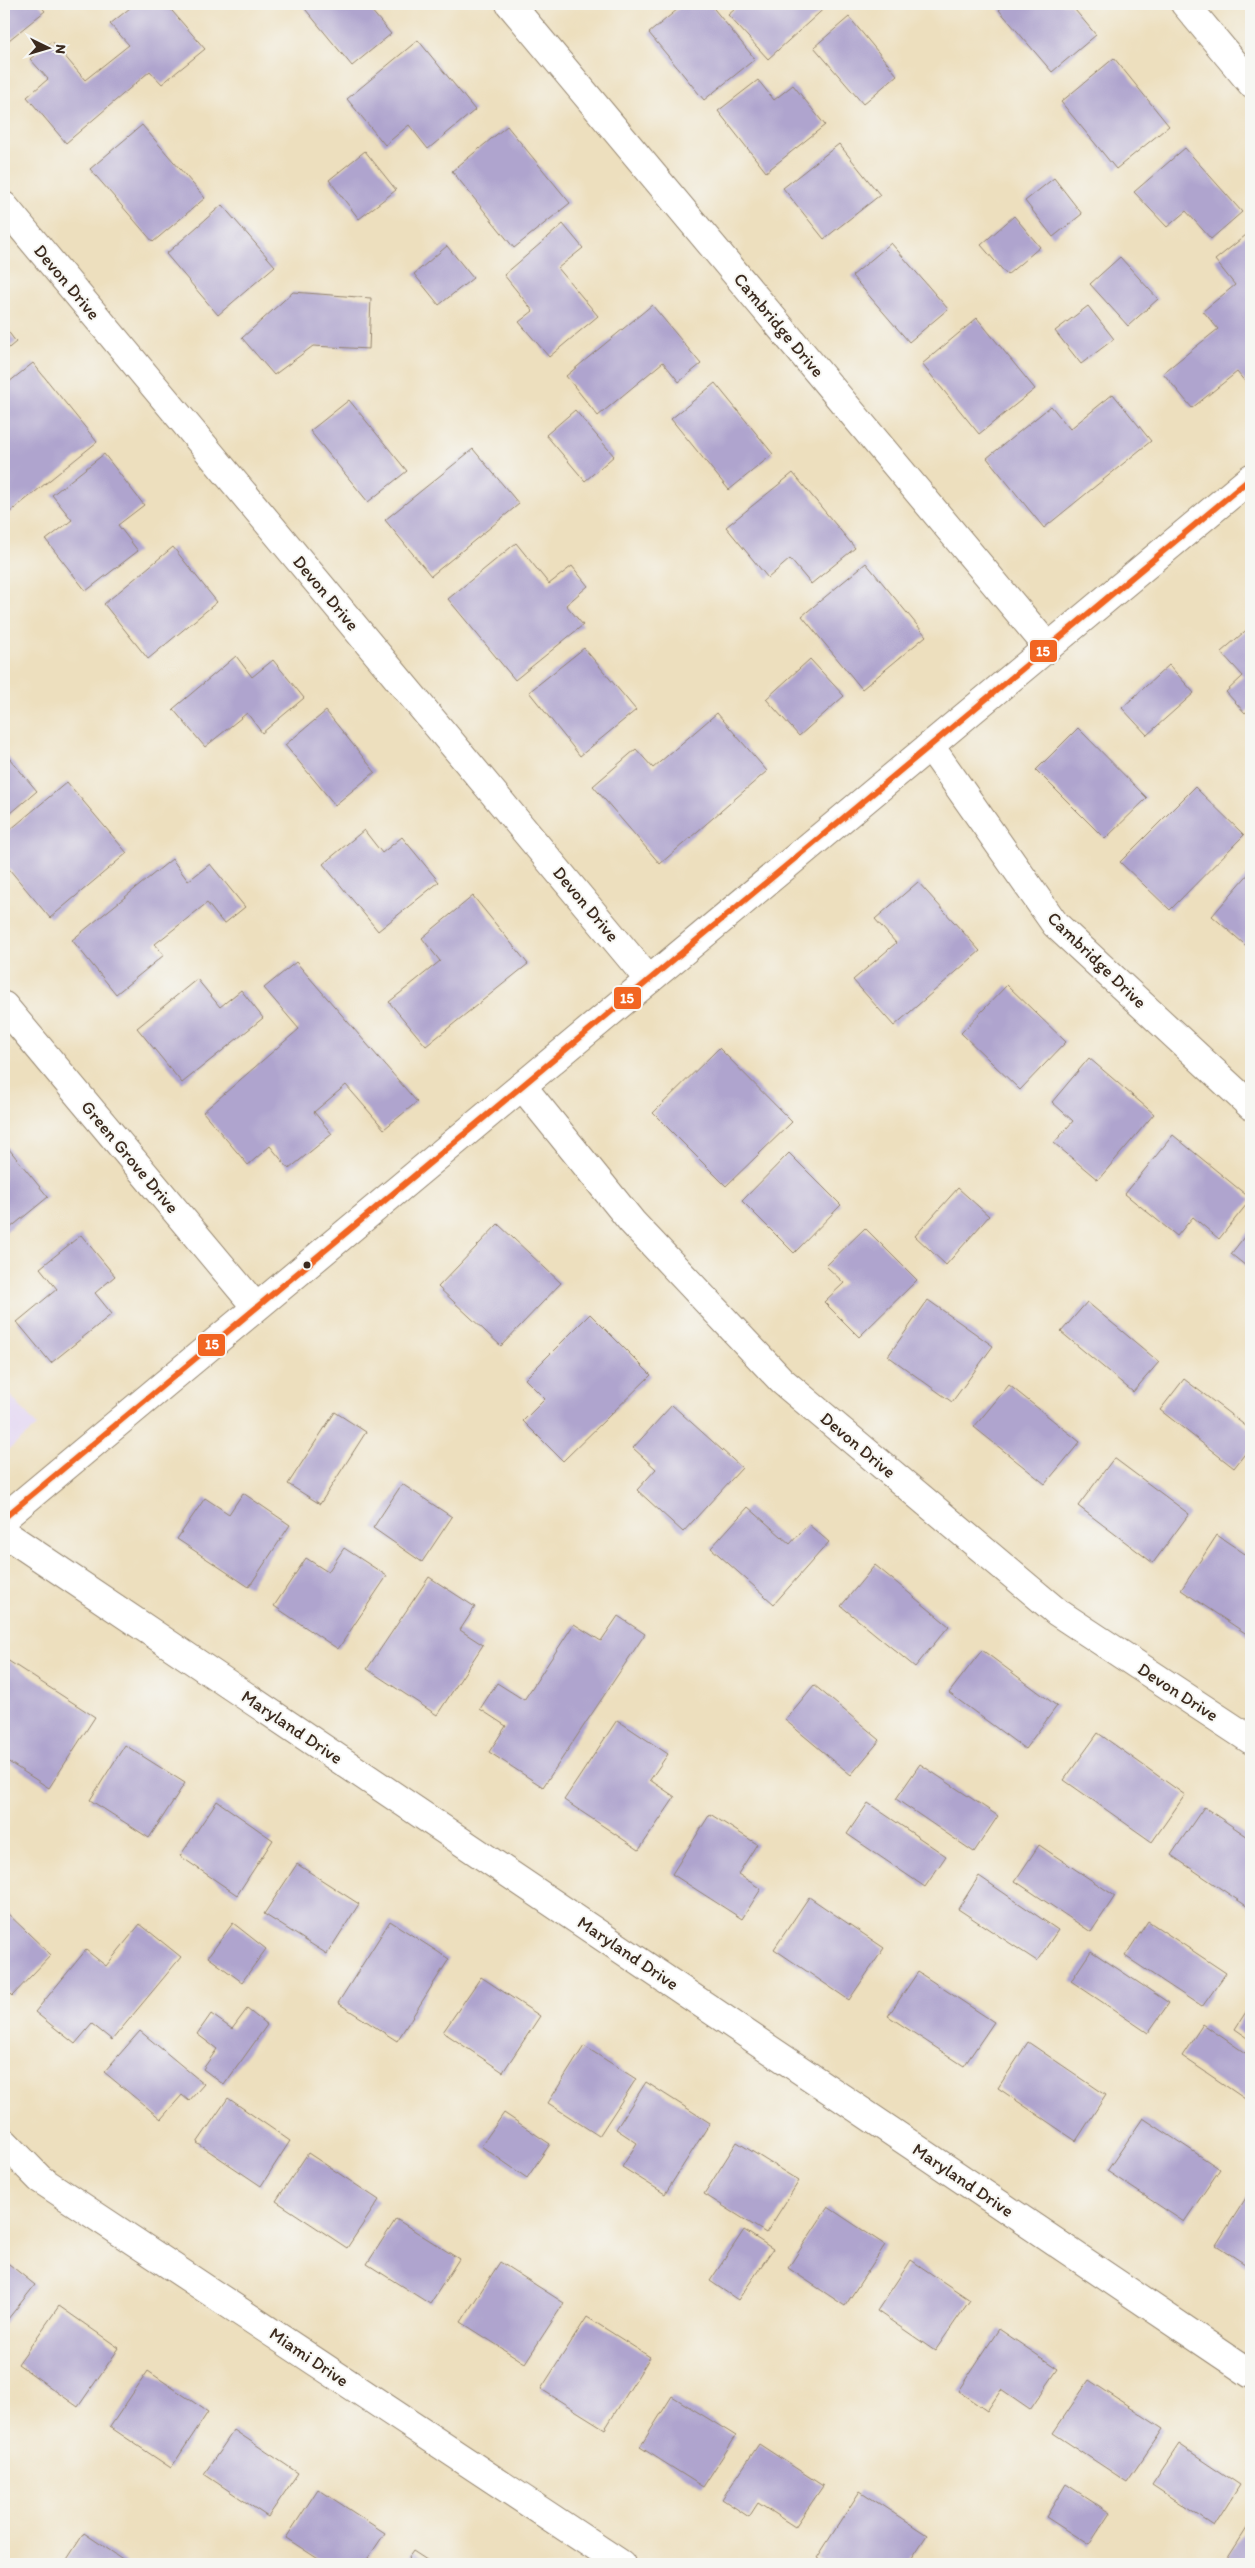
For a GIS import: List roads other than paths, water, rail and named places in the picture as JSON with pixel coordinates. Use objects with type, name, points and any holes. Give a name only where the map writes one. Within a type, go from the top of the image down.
[{"type":"street","name":"Cambridge Drive","points":[[510,4],[1048,647]]},
{"type":"street","points":[[1185,4],[1251,83]]},
{"type":"street","name":"Devon Drive","points":[[4,206],[649,980]]},
{"type":"street","points":[[4,1518],[1251,478]]},
{"type":"street","name":"Cambridge Drive","points":[[930,746],[1056,924],[1251,1106]]},
{"type":"street","name":"Green Grove Drive","points":[[4,1006],[256,1308]]},
{"type":"street","name":"Devon Drive","points":[[522,1086],[632,1222],[782,1381],[1057,1612],[1251,1740]]},
{"type":"street","name":"Maryland Drive","points":[[4,1533],[1251,2374]]},
{"type":"street","name":"Miami Drive","points":[[4,2142],[40,2179],[621,2564]]}]
